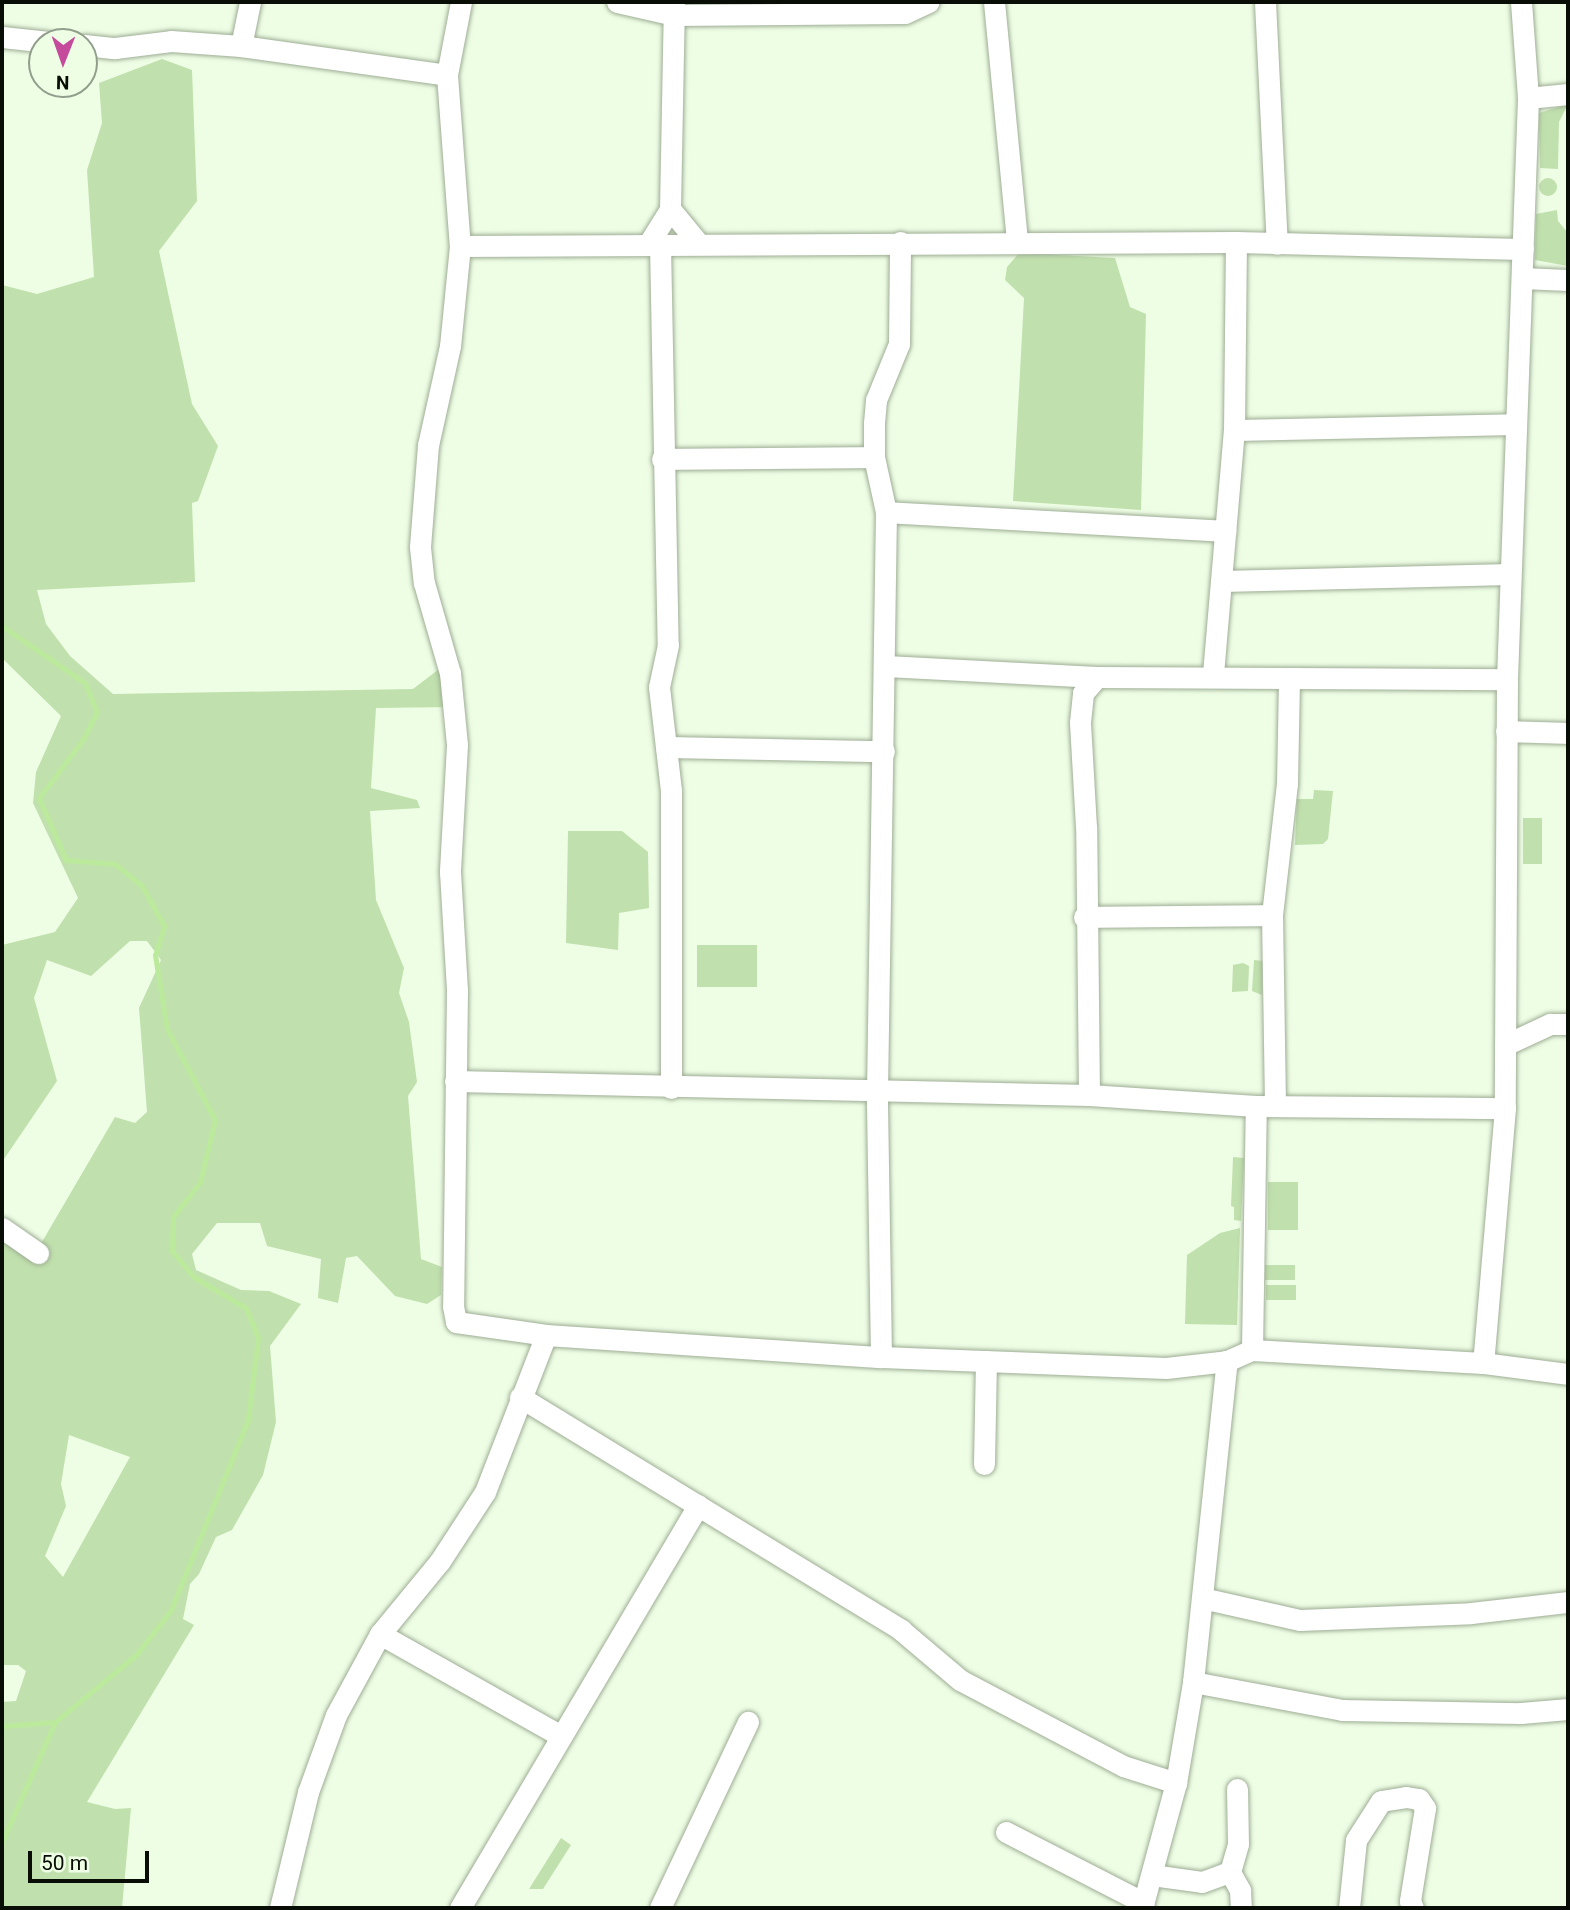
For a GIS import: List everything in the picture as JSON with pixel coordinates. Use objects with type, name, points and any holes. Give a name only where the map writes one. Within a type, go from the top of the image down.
[{"type":"street","points":[[241,46],[250,2]]},
{"type":"street","points":[[461,2],[447,75],[460,246],[450,346],[428,445],[421,547],[424,583],[450,673],[456,712],[450,872],[457,990],[454,1317],[467,1326],[546,1335],[881,1357],[1166,1368],[1227,1361],[1252,1350],[1483,1363],[1568,1374]]},
{"type":"street","points":[[617,2],[674,8],[905,13],[929,2]]},
{"type":"street","points":[[994,2],[1017,242]]},
{"type":"street","points":[[1265,2],[1277,244]]},
{"type":"street","points":[[1483,1363],[1505,1108],[1507,679],[1528,98],[1521,2]]},
{"type":"street","points":[[671,1088],[671,790],[659,687],[668,645],[654,244],[670,209],[674,8]]},
{"type":"street","points":[[2,37],[28,40]]},
{"type":"street","points":[[98,46],[115,48],[171,41],[241,46],[447,75]]},
{"type":"street","points":[[1528,98],[1568,94]]},
{"type":"street","points":[[670,209],[699,244]]},
{"type":"street","points":[[881,1357],[877,1092],[886,666],[886,512],[874,457],[876,400],[899,344],[900,242]]},
{"type":"street","points":[[460,246],[1236,242],[1523,250]]},
{"type":"street","points":[[1213,674],[1234,430],[1236,242]]},
{"type":"street","points":[[1522,278],[1568,280]]},
{"type":"street","points":[[1234,430],[1516,424]]},
{"type":"street","points":[[662,459],[874,457]]},
{"type":"street","points":[[886,512],[1225,531]]},
{"type":"street","points":[[1222,581],[1510,574]]},
{"type":"street","points":[[886,666],[1097,677],[1213,674],[1289,678],[1507,679]]},
{"type":"street","points":[[1089,1096],[1084,917],[1086,827],[1080,722],[1083,692],[1097,677]]},
{"type":"street","points":[[1252,1350],[1272,915],[1287,784],[1289,678]]},
{"type":"street","points":[[1506,731],[1568,733]]},
{"type":"street","points":[[666,747],[884,751]]},
{"type":"street","points":[[1084,917],[1272,915]]},
{"type":"street","points":[[1505,1045],[1550,1024],[1568,1024]]},
{"type":"street","points":[[455,1081],[1089,1096],[1265,1106],[1505,1108]]},
{"type":"street","points":[[2,1228],[37,1253]]},
{"type":"street","points":[[280,1908],[309,1792],[335,1715],[380,1634],[440,1561],[485,1492],[546,1335]]},
{"type":"street","points":[[984,1464],[986,1361]]},
{"type":"street","points":[[1006,1832],[1143,1906],[1176,1783],[1193,1682],[1227,1361]]},
{"type":"street","points":[[520,1397],[901,1630],[960,1680],[1122,1766],[1176,1783]]},
{"type":"street","points":[[460,1908],[698,1505]]},
{"type":"street","points":[[1202,1598],[1300,1620],[1471,1613],[1568,1602]]},
{"type":"street","points":[[380,1634],[561,1736]]},
{"type":"street","points":[[1193,1682],[1342,1710],[1521,1713],[1568,1709]]},
{"type":"street","points":[[660,1908],[748,1722]]},
{"type":"street","points":[[1237,1789],[1238,1844],[1230,1872],[1240,1889],[1241,1908]]},
{"type":"street","points":[[1349,1908],[1356,1840],[1381,1801],[1406,1797],[1419,1800],[1425,1808],[1413,1908]]},
{"type":"street","points":[[1152,1875],[1202,1882],[1230,1872]]},
{"type":"green space","points":[[162,59],[192,70],[197,201],[159,251],[192,404],[218,446],[198,501],[192,503],[195,582],[37,590],[46,624],[70,656],[113,694],[413,689],[443,666],[452,707],[376,708],[371,788],[417,800],[420,808],[370,811],[376,900],[404,968],[399,993],[409,1022],[417,1082],[408,1096],[421,1259],[442,1267],[441,1295],[427,1304],[395,1296],[357,1256],[346,1258],[338,1303],[318,1298],[321,1259],[267,1246],[260,1223],[217,1223],[192,1254],[196,1270],[241,1290],[269,1291],[301,1304],[270,1346],[276,1422],[263,1475],[232,1530],[216,1537],[199,1574],[190,1584],[183,1619],[194,1625],[87,1802],[115,1809],[131,1808],[122,1908],[2,1908],[2,1702],[16,1701],[26,1671],[18,1665],[2,1665],[2,1238],[32,1259],[115,1117],[135,1123],[147,1112],[139,1008],[161,960],[147,941],[130,941],[91,976],[47,960],[34,998],[57,1081],[2,1162],[2,945],[55,932],[78,898],[33,803],[36,772],[61,716],[2,658],[2,285],[37,294],[94,277],[87,170],[102,123],[99,83]],"holes":[[[69,1435],[130,1457],[63,1577],[45,1556],[66,1506],[61,1484]]]},
{"type":"green space","points":[[1568,104],[1559,122],[1558,169],[1540,168],[1539,113]]},
{"type":"green space","points":[[1548,178],[1554,181],[1557,187],[1554,193],[1548,196],[1542,193],[1539,187],[1542,181]]},
{"type":"green space","points":[[1557,210],[1558,221],[1568,233],[1568,266],[1535,260],[1536,214]]},
{"type":"green space","points":[[1019,253],[1115,258],[1130,307],[1146,314],[1141,510],[1013,501],[1024,298],[1005,280],[1007,267]]},
{"type":"green space","points":[[1314,790],[1333,791],[1328,839],[1323,844],[1295,845],[1297,799],[1313,799]]},
{"type":"green space","points":[[1523,818],[1542,818],[1542,864],[1523,864]]},
{"type":"green space","points":[[568,831],[622,831],[648,852],[649,908],[619,913],[618,950],[566,943]]},
{"type":"green space","points":[[697,945],[757,945],[757,987],[697,987]]},
{"type":"green space","points":[[1254,960],[1263,961],[1262,995],[1252,991]]},
{"type":"green space","points":[[1243,963],[1249,966],[1248,991],[1232,992],[1233,965]]},
{"type":"green space","points":[[1233,1157],[1244,1158],[1241,1221],[1234,1220],[1234,1207],[1231,1206]]},
{"type":"green space","points":[[1268,1182],[1298,1182],[1298,1230],[1268,1230]]},
{"type":"green space","points":[[1240,1228],[1237,1325],[1185,1324],[1187,1255],[1220,1233]]},
{"type":"green space","points":[[1265,1265],[1295,1265],[1295,1280],[1265,1280]]},
{"type":"green space","points":[[1266,1285],[1296,1285],[1296,1300],[1266,1300]]},
{"type":"green space","points":[[561,1838],[571,1845],[543,1889],[529,1889]]},
{"type":"waterway","points":[[2,626],[85,683],[97,712],[84,738],[39,798],[66,860],[115,864],[142,886],[164,926],[155,955],[167,1029],[215,1120],[200,1182],[173,1217],[172,1251],[194,1277],[246,1308],[258,1338],[248,1420],[171,1610],[137,1654],[55,1722],[2,1726]]},
{"type":"waterway","points":[[2,1842],[55,1722]]}]
